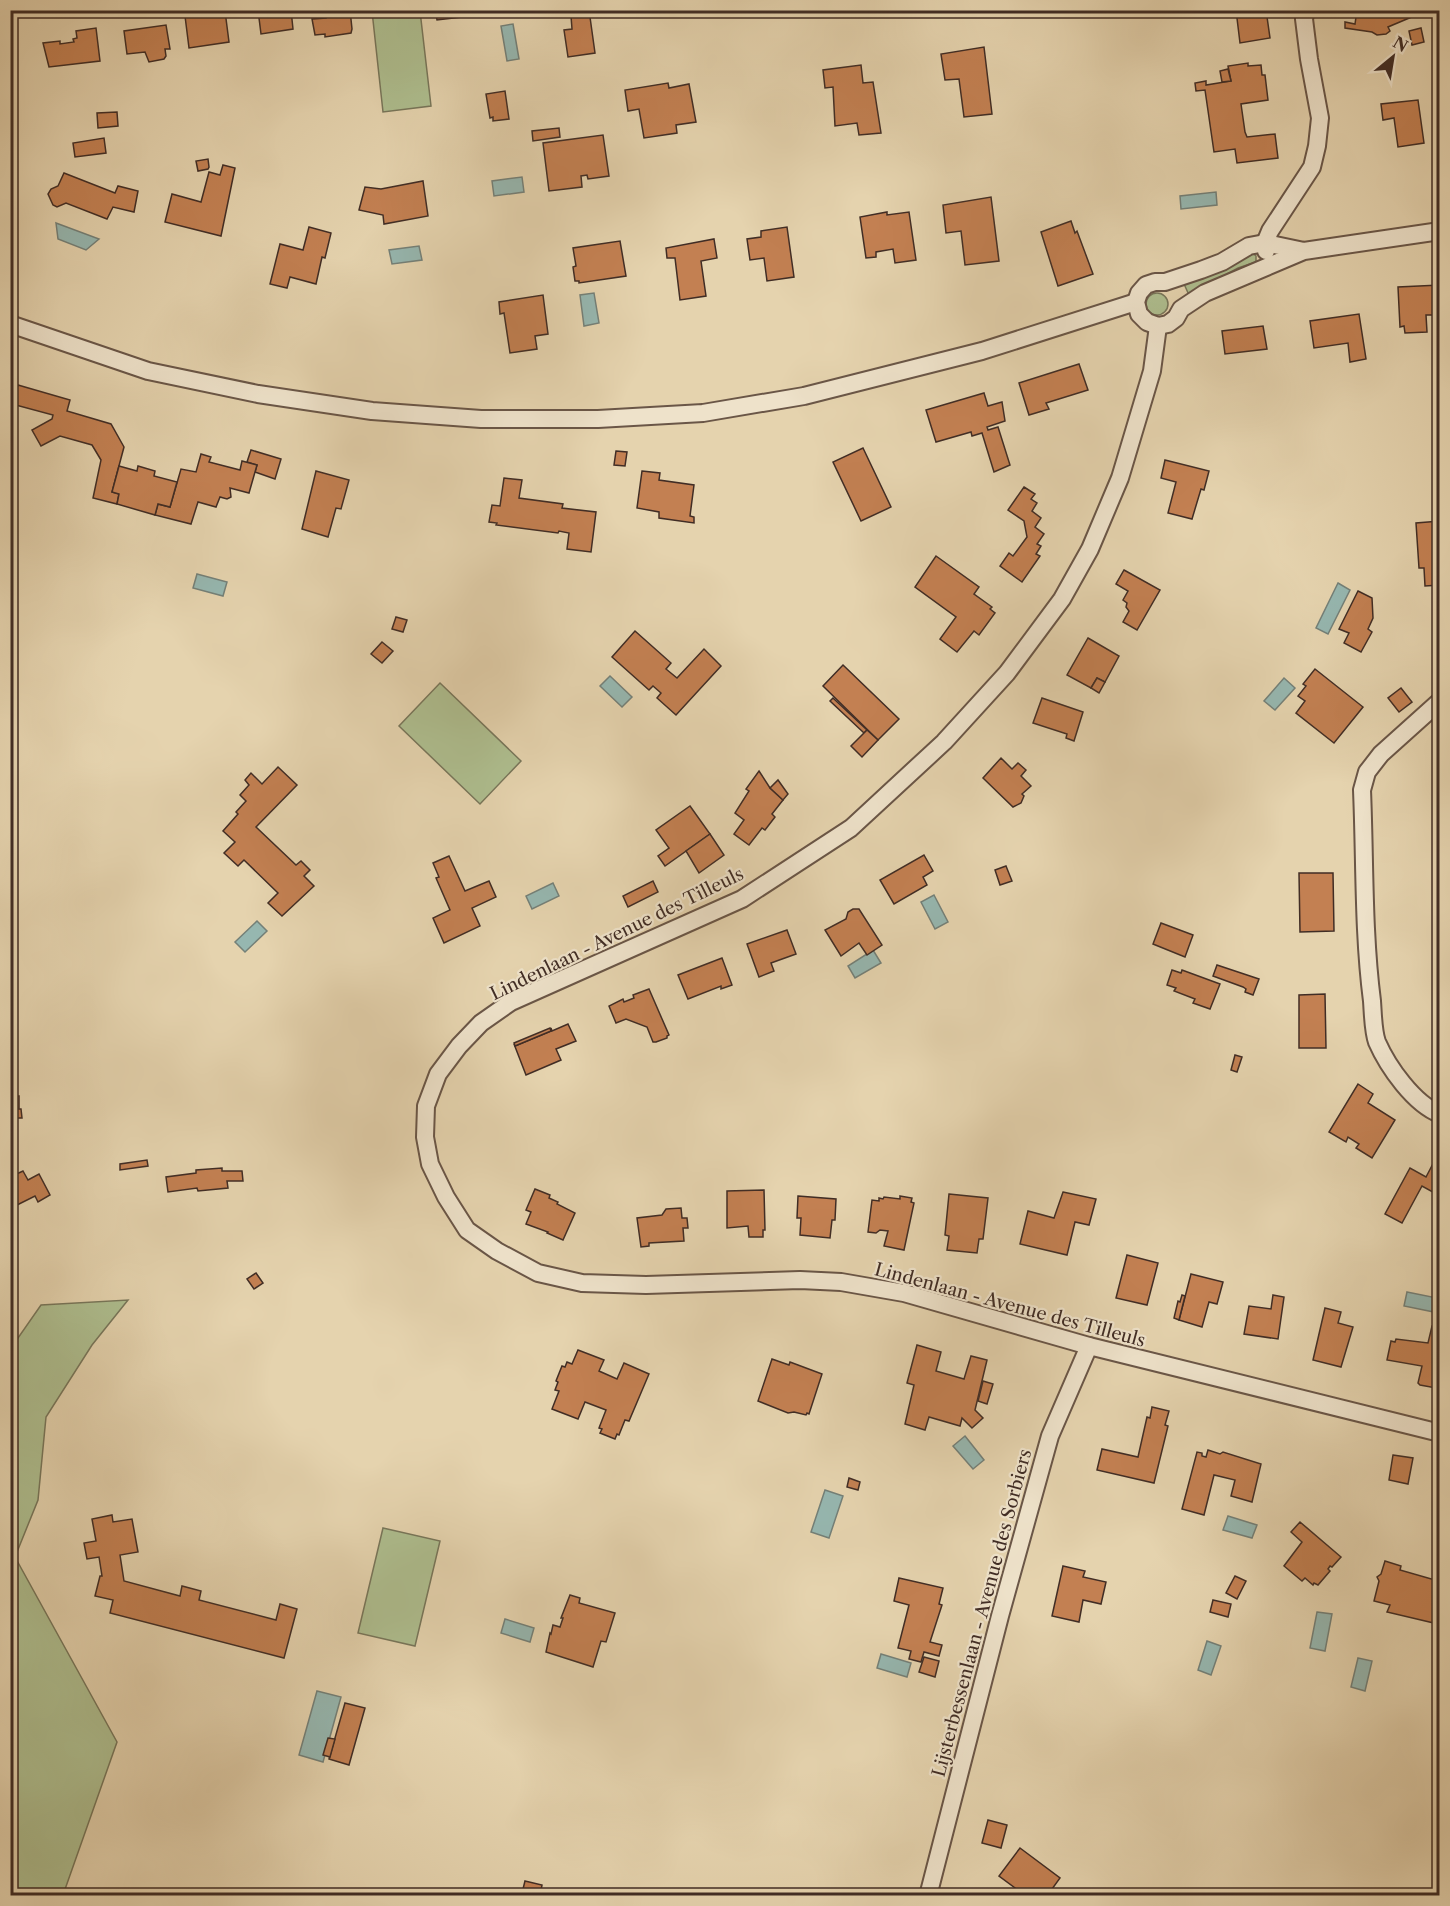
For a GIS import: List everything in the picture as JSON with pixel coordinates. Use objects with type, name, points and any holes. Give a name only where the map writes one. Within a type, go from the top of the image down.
[{"type":"street","points":[[1274,263],[1266,252],[1265,243],[1270,231],[1312,167],[1317,146],[1320,118],[1309,59],[1304,19],[1306,10]]},
{"type":"street","points":[[1304,251],[1265,243],[1249,246],[1222,262],[1165,282],[1146,285],[1139,293],[1136,302],[1139,314],[1147,322],[1158,326],[1168,324],[1176,318],[1181,309],[1205,293],[1304,251],[1440,231]]},
{"type":"street","points":[[1165,282],[1174,288],[1180,297],[1181,309]]},
{"type":"street","points":[[10,324],[148,371],[258,394],[372,411],[481,419],[598,419],[704,413],[804,396],[982,351],[1136,302]]},
{"type":"street","name":"Lindenlaan - Avenue des Tilleuls","points":[[1158,326],[1149,381],[1120,478],[1090,549],[1062,599],[1007,674],[944,742],[851,828],[742,899],[511,1002],[481,1023],[459,1046],[438,1074],[426,1106],[425,1137],[430,1164],[446,1197],[467,1230],[497,1251],[538,1273],[582,1283],[646,1285],[800,1280],[841,1282],[904,1293],[1089,1346],[1440,1433]]},
{"type":"street","points":[[1440,701],[1381,754],[1367,772],[1362,789],[1369,976],[1377,1041],[1393,1069],[1413,1096],[1440,1114]]},
{"type":"street","name":"Lijsterbessenlaan - Avenue des Sorbiers","points":[[928,1896],[1000,1616],[1050,1436],[1089,1346]]},
{"type":"green space","points":[[372,11],[420,11],[431,106],[383,112]]},
{"type":"green space","points":[[1253,253],[1256,256],[1256,262],[1238,268],[1189,295],[1184,284]]},
{"type":"green space","points":[[1157,293],[1165,296],[1168,304],[1165,312],[1157,315],[1149,312],[1146,304],[1149,296]]},
{"type":"green space","points":[[440,683],[521,761],[480,804],[399,726]]},
{"type":"green space","points":[[128,1300],[92,1345],[46,1417],[38,1500],[15,1557],[117,1742],[63,1895],[11,1895],[11,1348],[41,1305]]},
{"type":"green space","points":[[383,1528],[440,1541],[415,1646],[358,1633]]},
{"type":"water","points":[[513,24],[519,59],[507,61],[501,26]]},
{"type":"water","points":[[522,177],[524,192],[494,196],[492,181]]},
{"type":"water","points":[[1216,192],[1217,205],[1181,209],[1180,196]]},
{"type":"water","points":[[56,223],[99,239],[86,250],[58,239]]},
{"type":"water","points":[[419,246],[422,260],[392,264],[389,250]]},
{"type":"water","points":[[594,293],[599,323],[584,326],[580,295]]},
{"type":"water","points":[[197,574],[227,582],[223,596],[193,588]]},
{"type":"water","points":[[1338,583],[1350,590],[1328,634],[1316,628]]},
{"type":"water","points":[[610,676],[632,697],[622,707],[600,686]]},
{"type":"water","points":[[1284,678],[1295,688],[1275,710],[1264,701]]},
{"type":"water","points":[[553,883],[559,896],[532,909],[526,896]]},
{"type":"water","points":[[934,895],[948,922],[935,929],[921,902]]},
{"type":"water","points":[[257,921],[267,931],[245,952],[235,942]]},
{"type":"water","points":[[873,950],[881,963],[855,978],[848,966]]},
{"type":"water","points":[[1407,1292],[1437,1298],[1434,1312],[1404,1306]]},
{"type":"water","points":[[965,1436],[984,1460],[973,1469],[953,1446]]},
{"type":"water","points":[[825,1490],[843,1496],[829,1538],[811,1532]]},
{"type":"water","points":[[1228,1516],[1257,1525],[1252,1538],[1223,1530]]},
{"type":"water","points":[[1317,1612],[1332,1614],[1325,1651],[1310,1648]]},
{"type":"water","points":[[505,1619],[534,1628],[530,1642],[501,1633]]},
{"type":"water","points":[[1207,1641],[1221,1646],[1211,1675],[1198,1670]]},
{"type":"water","points":[[881,1654],[911,1663],[907,1677],[877,1668]]},
{"type":"water","points":[[1358,1658],[1372,1661],[1365,1691],[1351,1687]]},
{"type":"water","points":[[317,1691],[341,1697],[323,1762],[299,1755]]},
{"type":"building","points":[[258,10],[291,10],[293,29],[261,34]]},
{"type":"building","points":[[325,10],[350,10],[351,33],[325,37],[325,34],[315,35],[312,19],[326,18]]},
{"type":"building","points":[[435,10],[469,10],[470,16],[437,20]]},
{"type":"building","points":[[568,10],[589,10],[595,53],[568,57],[564,30],[572,29]]},
{"type":"building","points":[[1236,10],[1266,10],[1270,38],[1240,43]]},
{"type":"building","points":[[1357,10],[1412,10],[1414,16],[1388,27],[1390,31],[1386,34],[1377,35],[1372,32],[1345,28],[1345,22],[1355,24]]},
{"type":"building","points":[[225,11],[229,42],[189,48],[185,16]]},
{"type":"building","points":[[166,25],[170,49],[165,49],[164,59],[149,62],[145,52],[127,54],[124,31]]},
{"type":"building","points":[[96,28],[100,61],[49,67],[43,43],[74,42],[73,39],[77,38],[76,31]]},
{"type":"building","points":[[1421,28],[1424,42],[1412,45],[1409,31]]},
{"type":"building","points":[[984,47],[992,114],[964,117],[959,79],[945,80],[941,54]]},
{"type":"building","points":[[1248,63],[1248,66],[1261,65],[1262,75],[1265,75],[1268,100],[1241,104],[1245,132],[1247,137],[1275,134],[1278,158],[1237,163],[1235,149],[1214,152],[1205,90],[1196,91],[1195,83],[1206,81],[1206,85],[1231,81],[1228,66]]},
{"type":"building","points":[[861,65],[863,83],[873,82],[881,133],[859,135],[857,123],[835,126],[833,87],[825,88],[823,70]]},
{"type":"building","points":[[1228,69],[1231,81],[1222,82],[1220,71]]},
{"type":"building","points":[[668,83],[669,88],[689,84],[696,122],[676,125],[677,133],[644,138],[639,109],[628,111],[625,90]]},
{"type":"building","points":[[505,91],[509,119],[493,121],[493,117],[490,118],[486,94]]},
{"type":"building","points":[[1418,100],[1424,143],[1398,147],[1394,118],[1383,120],[1381,104]]},
{"type":"building","points":[[117,112],[118,126],[98,128],[97,113]]},
{"type":"building","points":[[559,128],[560,137],[533,141],[532,131]]},
{"type":"building","points":[[603,135],[609,176],[588,179],[587,175],[581,176],[582,187],[549,191],[543,143]]},
{"type":"building","points":[[104,138],[106,153],[75,157],[73,143]]},
{"type":"building","points":[[208,159],[208,169],[198,171],[196,161]]},
{"type":"building","points":[[223,165],[235,168],[221,236],[165,222],[172,194],[201,202],[209,172],[220,175]]},
{"type":"building","points":[[64,173],[115,193],[118,186],[138,191],[134,212],[113,207],[107,219],[66,203],[57,207],[53,205],[48,194],[51,189],[58,186]]},
{"type":"building","points":[[423,181],[428,216],[384,224],[383,215],[359,210],[365,187],[381,189]]},
{"type":"building","points":[[991,197],[999,261],[965,265],[961,231],[946,233],[943,205]]},
{"type":"building","points":[[887,212],[887,215],[909,212],[916,260],[895,263],[893,249],[876,252],[876,257],[866,258],[860,217]]},
{"type":"building","points":[[1071,221],[1093,274],[1058,286],[1041,232]]},
{"type":"building","points":[[309,227],[331,233],[325,258],[322,257],[316,284],[290,277],[287,288],[270,284],[280,244],[303,250]]},
{"type":"building","points":[[787,227],[794,277],[767,281],[764,258],[750,260],[747,239],[761,237],[761,231]]},
{"type":"building","points":[[714,239],[717,258],[701,261],[706,296],[680,300],[675,258],[667,258],[666,248]]},
{"type":"building","points":[[620,241],[626,276],[579,283],[575,281],[573,267],[576,266],[573,248]]},
{"type":"building","points":[[1440,285],[1440,315],[1426,315],[1427,332],[1405,333],[1404,326],[1400,327],[1398,287]]},
{"type":"building","points":[[543,295],[548,334],[535,336],[537,349],[510,353],[504,313],[500,314],[499,302]]},
{"type":"building","points":[[1359,314],[1366,359],[1350,362],[1348,343],[1314,348],[1310,321]]},
{"type":"building","points":[[1263,326],[1267,349],[1225,354],[1222,331]]},
{"type":"building","points":[[1079,364],[1088,390],[1046,403],[1049,409],[1029,415],[1019,383]]},
{"type":"building","points":[[18,385],[70,400],[67,411],[111,424],[124,447],[112,492],[119,494],[117,504],[93,498],[101,460],[92,445],[60,436],[41,446],[32,430],[52,419],[53,415],[12,404]]},
{"type":"building","points":[[984,393],[988,406],[1002,402],[1005,421],[987,427],[988,430],[998,427],[1010,465],[994,472],[982,433],[972,436],[971,432],[936,442],[926,410]]},
{"type":"building","points":[[863,448],[891,507],[861,521],[833,462]]},
{"type":"building","points":[[251,450],[281,459],[275,479],[255,472],[257,465],[247,462]]},
{"type":"building","points":[[616,451],[627,452],[625,466],[614,465]]},
{"type":"building","points":[[201,454],[211,457],[209,462],[240,470],[242,461],[257,465],[249,493],[230,488],[231,497],[227,499],[220,497],[216,507],[198,502],[191,524],[155,515],[158,504],[170,507],[181,469],[196,472]]},
{"type":"building","points":[[1165,460],[1209,471],[1192,519],[1168,513],[1176,482],[1161,478]]},
{"type":"building","points":[[119,466],[137,471],[138,466],[155,471],[154,476],[177,482],[170,507],[158,504],[155,515],[117,504],[119,494],[112,492]]},
{"type":"building","points":[[316,471],[349,480],[341,509],[336,508],[328,537],[302,529]]},
{"type":"building","points":[[642,471],[660,473],[659,480],[694,485],[690,516],[694,517],[694,523],[659,518],[659,512],[637,508]]},
{"type":"building","points":[[504,478],[522,480],[519,498],[563,504],[562,508],[596,512],[591,552],[567,549],[569,533],[496,525],[497,523],[489,522],[492,505],[500,506]]},
{"type":"building","points":[[1024,487],[1035,494],[1031,499],[1037,503],[1032,511],[1041,518],[1035,527],[1044,534],[1037,544],[1041,546],[1036,554],[1040,556],[1022,582],[1000,566],[1009,553],[1013,556],[1027,537],[1024,521],[1008,510]]},
{"type":"building","points":[[1440,521],[1440,585],[1425,586],[1424,568],[1419,568],[1416,523]]},
{"type":"building","points":[[936,556],[979,587],[974,594],[992,607],[990,609],[995,613],[979,635],[974,631],[957,652],[940,639],[956,617],[915,587]]},
{"type":"building","points":[[1124,570],[1160,590],[1137,630],[1123,622],[1129,611],[1126,607],[1127,603],[1123,600],[1128,591],[1116,584]]},
{"type":"building","points":[[1358,591],[1372,598],[1373,618],[1368,629],[1372,632],[1361,652],[1344,643],[1349,633],[1339,629]]},
{"type":"building","points":[[396,617],[407,620],[403,632],[392,629]]},
{"type":"building","points":[[635,631],[671,663],[666,669],[677,678],[704,649],[721,666],[676,715],[657,698],[661,693],[653,686],[649,690],[612,657]]},
{"type":"building","points":[[1088,638],[1119,656],[1105,682],[1097,678],[1091,688],[1067,675]]},
{"type":"building","points":[[382,642],[393,651],[382,663],[371,654]]},
{"type":"building","points":[[843,665],[899,719],[878,740],[823,686]]},
{"type":"building","points":[[1315,669],[1363,707],[1334,743],[1296,713],[1305,701],[1298,696],[1306,686],[1303,684]]},
{"type":"building","points":[[1097,678],[1105,682],[1099,693],[1091,688]]},
{"type":"building","points":[[1401,688],[1412,702],[1399,712],[1388,698]]},
{"type":"building","points":[[833,698],[867,730],[864,733],[830,701]]},
{"type":"building","points":[[1042,698],[1083,712],[1074,741],[1066,738],[1067,734],[1033,723]]},
{"type":"building","points":[[867,730],[878,740],[862,757],[851,746]]},
{"type":"building","points":[[1001,758],[1012,769],[1018,763],[1026,770],[1021,776],[1031,786],[1022,794],[1024,796],[1021,803],[1013,807],[983,778]]},
{"type":"building","points":[[278,767],[297,785],[256,827],[296,865],[301,861],[310,870],[304,876],[314,886],[282,916],[268,903],[278,893],[244,860],[238,866],[224,853],[235,842],[223,831],[246,801],[240,795],[249,785],[245,780],[251,773],[262,784]]},
{"type":"building","points":[[759,771],[770,788],[783,800],[772,814],[775,817],[765,830],[762,828],[749,845],[734,834],[744,820],[735,813],[749,791],[746,789]]},
{"type":"building","points":[[778,780],[788,794],[783,800],[770,788]]},
{"type":"building","points":[[690,806],[710,834],[665,866],[658,856],[669,848],[656,830]]},
{"type":"building","points":[[710,834],[724,855],[699,873],[686,851]]},
{"type":"building","points":[[924,855],[933,871],[923,877],[927,885],[894,904],[880,880]]},
{"type":"building","points":[[449,856],[465,891],[489,881],[496,897],[472,908],[480,926],[444,943],[433,918],[450,910],[436,878],[439,877],[433,863]]},
{"type":"building","points":[[1006,866],[1012,881],[1000,885],[995,870]]},
{"type":"building","points":[[1299,873],[1333,873],[1334,931],[1300,932]]},
{"type":"building","points":[[653,881],[658,892],[628,907],[623,896]]},
{"type":"building","points":[[859,909],[882,945],[867,955],[859,943],[841,956],[825,930],[846,919],[848,912]]},
{"type":"building","points":[[1161,923],[1193,935],[1185,957],[1153,944]]},
{"type":"building","points":[[787,930],[796,954],[771,963],[774,971],[759,977],[747,944]]},
{"type":"building","points":[[722,958],[732,985],[721,989],[721,986],[688,999],[678,975]]},
{"type":"building","points":[[1217,965],[1259,979],[1253,995],[1245,992],[1246,989],[1243,987],[1213,976]]},
{"type":"building","points":[[1172,970],[1181,973],[1182,970],[1220,984],[1210,1009],[1193,1003],[1195,999],[1174,991],[1176,988],[1167,985]]},
{"type":"building","points":[[649,989],[669,1035],[656,1042],[653,1042],[647,1027],[626,1019],[616,1023],[609,1006],[623,999],[624,1002],[634,998],[633,995]]},
{"type":"building","points":[[1325,994],[1326,1048],[1299,1048],[1299,995]]},
{"type":"building","points":[[568,1024],[576,1041],[556,1049],[561,1060],[526,1075],[514,1044],[515,1046],[551,1031],[551,1028],[552,1031]]},
{"type":"building","points":[[550,1028],[551,1031],[515,1046],[514,1043]]},
{"type":"building","points":[[1235,1055],[1242,1057],[1237,1072],[1231,1070]]},
{"type":"building","points":[[1358,1084],[1373,1094],[1368,1103],[1395,1120],[1372,1158],[1356,1148],[1359,1144],[1348,1137],[1346,1142],[1329,1132]]},
{"type":"building","points":[[10,1096],[19,1096],[19,1108],[10,1109]]},
{"type":"building","points":[[10,1109],[21,1109],[22,1118],[10,1118]]},
{"type":"building","points":[[1436,1158],[1440,1160],[1440,1196],[1422,1186],[1402,1223],[1385,1214],[1410,1168],[1426,1177]]},
{"type":"building","points":[[147,1160],[148,1166],[120,1170],[120,1164]]},
{"type":"building","points":[[222,1168],[222,1171],[242,1171],[243,1181],[227,1181],[228,1188],[198,1191],[197,1188],[168,1192],[166,1177],[196,1173],[196,1170]]},
{"type":"building","points":[[23,1171],[28,1180],[39,1174],[50,1195],[38,1202],[35,1196],[15,1206],[10,1206],[10,1177]]},
{"type":"building","points":[[535,1189],[550,1195],[549,1198],[558,1202],[557,1204],[575,1213],[563,1240],[526,1224],[531,1212],[526,1210]]},
{"type":"building","points":[[764,1190],[765,1230],[763,1230],[763,1237],[749,1237],[748,1226],[727,1228],[727,1191]]},
{"type":"building","points":[[1063,1192],[1096,1199],[1089,1225],[1075,1222],[1067,1255],[1020,1244],[1028,1211],[1054,1218]]},
{"type":"building","points":[[949,1194],[988,1198],[983,1239],[979,1239],[977,1253],[947,1250],[949,1236],[945,1235]]},
{"type":"building","points":[[798,1196],[836,1199],[835,1220],[832,1220],[830,1238],[800,1235],[801,1218],[797,1218]]},
{"type":"building","points":[[900,1196],[912,1198],[911,1202],[914,1203],[904,1250],[884,1246],[888,1231],[868,1232],[872,1200],[879,1201],[879,1198],[884,1197],[900,1199]]},
{"type":"building","points":[[681,1208],[682,1218],[687,1218],[688,1228],[683,1228],[684,1241],[649,1243],[649,1246],[641,1247],[637,1218],[662,1215],[666,1209]]},
{"type":"building","points":[[1127,1255],[1158,1263],[1147,1305],[1116,1298]]},
{"type":"building","points":[[256,1273],[263,1283],[254,1289],[247,1279]]},
{"type":"building","points":[[1191,1274],[1223,1282],[1217,1304],[1209,1302],[1202,1327],[1179,1320]]},
{"type":"building","points":[[1182,1295],[1185,1296],[1179,1320],[1174,1318],[1178,1301],[1180,1302]]},
{"type":"building","points":[[1273,1295],[1284,1297],[1278,1339],[1244,1334],[1249,1306],[1271,1309]]},
{"type":"building","points":[[1325,1308],[1341,1312],[1338,1323],[1353,1327],[1341,1367],[1313,1360]]},
{"type":"building","points":[[1432,1326],[1440,1327],[1440,1381],[1436,1388],[1418,1383],[1422,1366],[1387,1360],[1391,1341],[1395,1342],[1396,1339],[1428,1343]]},
{"type":"building","points":[[917,1345],[941,1352],[936,1371],[964,1379],[971,1356],[987,1360],[975,1410],[983,1418],[972,1428],[962,1418],[960,1426],[929,1417],[925,1430],[905,1424],[914,1385],[907,1383]]},
{"type":"building","points":[[578,1350],[604,1360],[599,1371],[617,1379],[624,1363],[649,1374],[629,1421],[625,1420],[615,1439],[600,1433],[602,1429],[599,1428],[606,1410],[585,1402],[578,1419],[552,1409],[559,1391],[555,1390],[558,1382],[556,1381],[562,1366],[565,1367],[567,1362],[572,1364]]},
{"type":"building","points":[[772,1359],[789,1365],[790,1362],[822,1374],[809,1414],[788,1413],[758,1401]]},
{"type":"building","points":[[983,1381],[993,1384],[987,1404],[978,1401]]},
{"type":"building","points":[[1152,1407],[1169,1411],[1165,1425],[1168,1426],[1154,1483],[1097,1470],[1102,1449],[1138,1457],[1147,1417],[1150,1418]]},
{"type":"building","points":[[1208,1450],[1220,1454],[1223,1452],[1261,1464],[1252,1502],[1231,1496],[1235,1480],[1214,1475],[1204,1515],[1182,1509],[1197,1452],[1206,1457]]},
{"type":"building","points":[[1393,1455],[1413,1458],[1408,1484],[1389,1480]]},
{"type":"building","points":[[849,1478],[860,1482],[858,1490],[847,1487]]},
{"type":"building","points":[[112,1515],[113,1522],[132,1519],[138,1552],[120,1555],[124,1581],[180,1596],[182,1586],[201,1591],[199,1600],[276,1620],[280,1604],[297,1609],[284,1658],[110,1613],[113,1600],[95,1596],[100,1576],[102,1576],[99,1557],[87,1559],[84,1543],[96,1541],[92,1519]]},
{"type":"building","points":[[1300,1522],[1341,1557],[1332,1567],[1330,1566],[1328,1569],[1330,1571],[1318,1585],[1314,1583],[1313,1585],[1305,1578],[1302,1581],[1284,1566],[1302,1542],[1291,1532]]},
{"type":"building","points":[[1385,1561],[1401,1566],[1400,1570],[1435,1580],[1434,1584],[1440,1585],[1438,1624],[1387,1612],[1390,1605],[1374,1601],[1379,1581],[1377,1577],[1381,1574]]},
{"type":"building","points":[[1063,1566],[1085,1571],[1083,1577],[1106,1582],[1101,1604],[1083,1600],[1079,1622],[1052,1616]]},
{"type":"building","points":[[1235,1576],[1246,1581],[1237,1599],[1226,1593]]},
{"type":"building","points":[[899,1578],[943,1588],[939,1604],[942,1605],[930,1642],[942,1645],[939,1656],[924,1652],[921,1662],[909,1659],[911,1651],[898,1648],[909,1605],[894,1601]]},
{"type":"building","points":[[570,1595],[580,1598],[579,1603],[615,1613],[606,1642],[601,1641],[593,1667],[546,1652],[553,1625],[560,1627]]},
{"type":"building","points":[[1213,1600],[1231,1604],[1228,1617],[1210,1612]]},
{"type":"building","points":[[924,1657],[939,1661],[935,1677],[919,1672]]},
{"type":"building","points":[[345,1703],[365,1708],[349,1765],[329,1759]]},
{"type":"building","points":[[328,1738],[335,1739],[330,1757],[323,1755]]},
{"type":"building","points":[[988,1820],[1007,1825],[1001,1848],[982,1843]]},
{"type":"building","points":[[1020,1848],[1060,1878],[1047,1896],[1026,1896],[999,1876]]},
{"type":"building","points":[[525,1881],[542,1885],[540,1896],[522,1893]]}]
